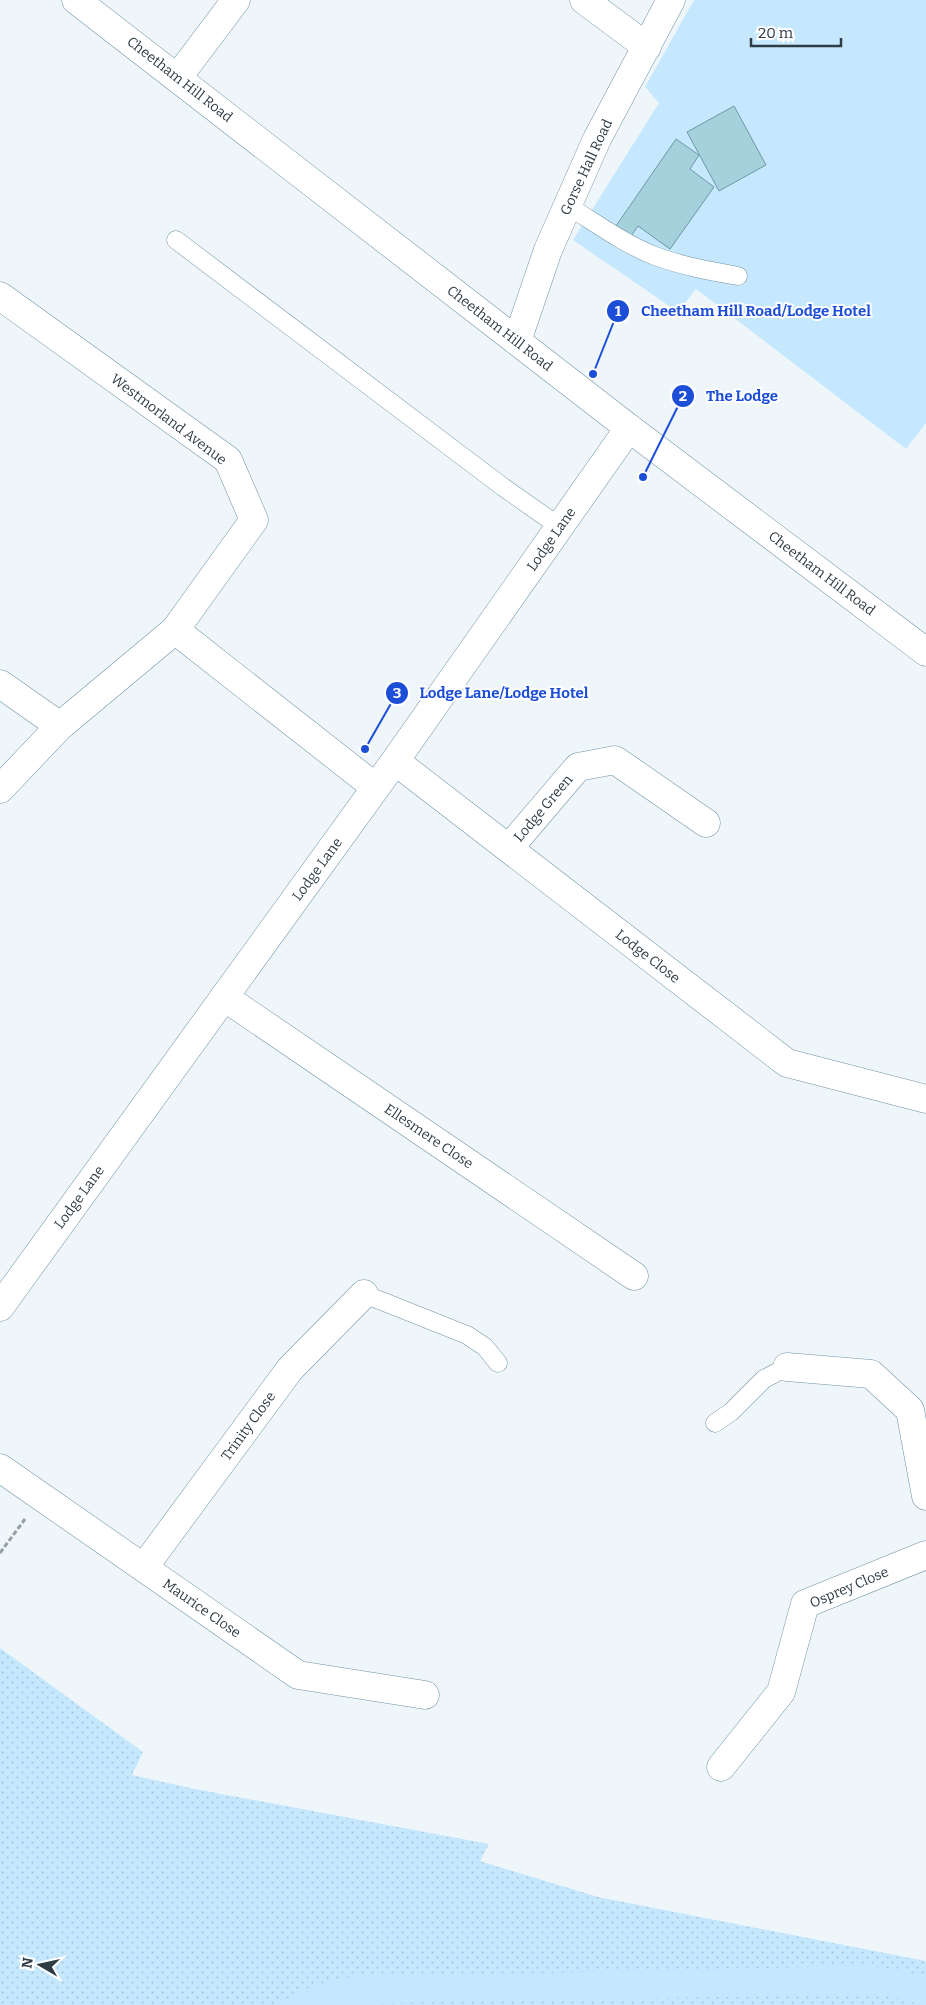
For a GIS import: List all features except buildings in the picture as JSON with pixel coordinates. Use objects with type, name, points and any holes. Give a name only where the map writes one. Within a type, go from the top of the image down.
[{"type":"street","name":"Cheetham Hill Road","points":[[76,0],[629,428],[926,652]]},
{"type":"street","points":[[178,78],[236,0]]},
{"type":"street","points":[[584,0],[647,47]]},
{"type":"street","name":"Gorse Hall Road","points":[[517,341],[548,250],[597,139],[671,0]]},
{"type":"street","name":"Westmorland Avenue","points":[[0,296],[228,460],[254,520],[175,630],[60,726],[0,789]]},
{"type":"street","name":"Lodge Lane","points":[[0,1307],[376,787],[629,428]]},
{"type":"street","points":[[175,630],[376,787]]},
{"type":"street","points":[[0,684],[60,726]]},
{"type":"street","name":"Lodge Close","points":[[395,760],[787,1063],[926,1099]]},
{"type":"street","name":"Lodge Green","points":[[509,848],[578,767],[615,760],[706,823]]},
{"type":"street","name":"Ellesmere Close","points":[[224,996],[634,1276]]},
{"type":"street","name":"Trinity Close","points":[[144,1567],[290,1369],[364,1294]]},
{"type":"street","points":[[787,1368],[871,1374],[910,1410],[926,1496]]},
{"type":"street","name":"Maurice Close","points":[[0,1468],[298,1674],[425,1694]]},
{"type":"street","name":"Osprey Close","points":[[721,1767],[781,1692],[805,1604],[926,1555]]},
{"type":"lane","points":[[568,206],[654,256],[681,264],[738,276]]},
{"type":"lane","points":[[176,240],[503,487],[560,527]]},
{"type":"lane","points":[[364,1294],[467,1335],[485,1347],[498,1363]]},
{"type":"lane","points":[[715,1423],[731,1412],[764,1379],[787,1368]]},
{"type":"path","points":[[0,1553],[41,1496]]},
{"type":"shaded area","points":[[694,0],[926,0],[926,423],[906,449],[696,289],[678,312],[573,240],[659,103],[645,87]]},
{"type":"shaded area","points":[[0,1648],[143,1752],[132,1775],[195,1789],[489,1844],[480,1861],[598,1897],[926,1961],[926,2005],[0,2005]]},
{"type":"shaded area","points":[[861,1966],[899,1969],[926,1979],[926,2005],[894,1997],[868,1994],[278,2005],[295,1994],[314,1986],[353,1977]]},
{"type":"place","name":"Cheetham Hill Road/Lodge Hotel","points":[[593,374]]},
{"type":"place","name":"The Lodge","points":[[643,477]]},
{"type":"place","name":"Lodge Lane/Lodge Hotel","points":[[365,749]]}]
